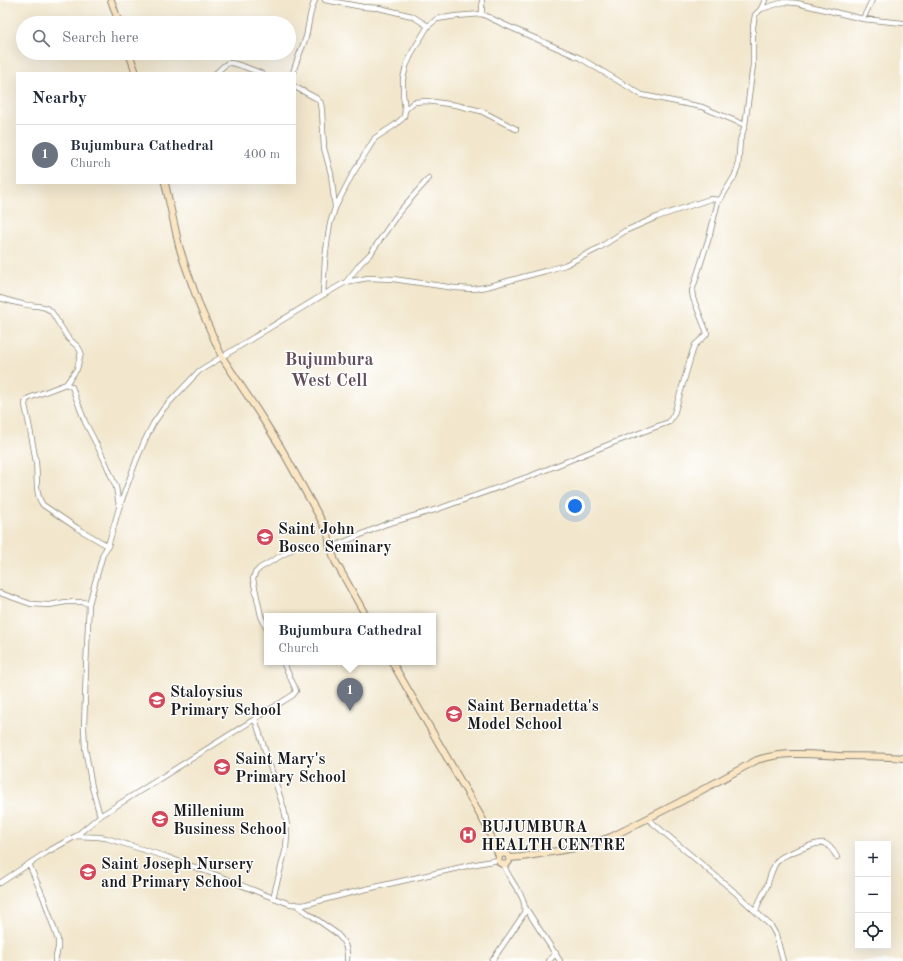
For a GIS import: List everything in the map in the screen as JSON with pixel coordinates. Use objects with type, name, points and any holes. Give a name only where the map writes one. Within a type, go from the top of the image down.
[{"type":"street","points":[[111,0],[117,16]]},
{"type":"street","points":[[293,72],[306,37],[311,9],[315,0]]},
{"type":"street","points":[[324,0],[362,7],[379,8],[412,16],[428,26]]},
{"type":"street","points":[[482,0],[482,14]]},
{"type":"street","points":[[330,548],[386,524],[438,509],[533,475],[669,422],[674,414],[695,345],[706,335],[692,291],[710,234],[718,201],[734,177],[738,167],[740,141],[745,125],[753,65],[753,27],[755,15],[765,0]]},
{"type":"street","points":[[863,19],[872,0]]},
{"type":"street","points":[[761,8],[784,2],[797,3],[863,19],[903,23]]},
{"type":"street","points":[[323,294],[326,251],[330,224],[335,208],[375,138],[395,125],[404,116],[405,110],[402,79],[406,66],[428,26],[437,19],[482,14],[580,58],[642,95],[702,107],[745,125]]},
{"type":"street","points":[[131,60],[136,72]]},
{"type":"street","points":[[217,72],[229,63],[234,63],[258,72]]},
{"type":"street","points":[[296,87],[316,98],[321,103],[324,148],[331,174],[335,208]]},
{"type":"street","points":[[405,110],[414,102],[427,101],[456,105],[481,112],[516,129]]},
{"type":"street","points":[[346,282],[371,252],[399,212],[429,178]]},
{"type":"street","points":[[165,184],[184,262],[200,307],[222,356],[276,440],[324,525],[328,533],[330,548],[335,561],[364,613]]},
{"type":"street","points":[[100,816],[85,748],[84,728],[89,604],[103,554],[108,546],[119,508],[144,440],[164,408],[199,370],[323,294],[346,282],[368,278],[393,279],[455,288],[486,287],[565,265],[599,248],[625,231],[657,217],[710,199],[720,200]]},
{"type":"street","points":[[0,298],[24,305],[43,306],[47,308],[51,311],[68,338],[78,347],[81,352],[77,369],[66,384],[29,398],[26,400],[25,405],[36,463],[38,495],[40,501],[43,505],[77,528],[108,546]]},
{"type":"street","points":[[66,384],[72,387],[86,422],[116,487],[119,508]]},
{"type":"street","points":[[264,622],[252,579],[260,568],[291,550]]},
{"type":"street","points":[[0,593],[31,604],[49,605],[66,602],[83,602],[89,604]]},
{"type":"street","points":[[0,883],[47,852],[76,836],[100,816],[295,693],[295,688],[284,665]]},
{"type":"street","points":[[394,665],[487,827],[500,864],[504,865],[510,878],[524,900],[524,914],[492,961]]},
{"type":"street","points":[[256,719],[284,809],[287,825],[286,848],[273,898]]},
{"type":"street","points":[[509,858],[581,847],[611,837],[648,819],[756,760],[781,754],[903,758]]},
{"type":"street","points":[[648,819],[737,894],[771,926],[776,935],[783,961]]},
{"type":"street","points":[[76,836],[106,838],[168,857],[290,904],[303,904],[471,865],[498,858],[501,854],[505,853],[509,858]]},
{"type":"street","points":[[756,911],[757,905],[767,885],[772,870],[778,860],[784,856],[820,842],[831,848],[837,857]]},
{"type":"street","points":[[504,865],[509,862],[509,858]]},
{"type":"street","points":[[29,864],[44,899],[58,940],[59,944],[55,961]]},
{"type":"street","points":[[295,904],[336,932],[342,938],[346,948],[347,961]]},
{"type":"street","points":[[525,907],[560,961]]},
{"type":"street","points":[[549,961],[556,953]]},
{"type":"place","name":"Saint John Bosco Seminary","points":[[265,537]]},
{"type":"place","name":"Staloysius Primary School","points":[[157,700]]},
{"type":"place","name":"Bujumbura Cathedral","points":[[350,711]]},
{"type":"place","name":"Saint Bernadetta's Model School","points":[[454,714]]},
{"type":"place","name":"Saint Mary's Primary School","points":[[222,767]]},
{"type":"place","name":"Millenium Business School","points":[[160,819]]},
{"type":"place","name":"BUJUMBURA HEALTH CENTRE","points":[[468,835]]},
{"type":"place","name":"Saint Joseph Nursery and Primary School","points":[[88,872]]},
{"type":"district","name":"Bujumbura West Cell","points":[[329,369]]}]
